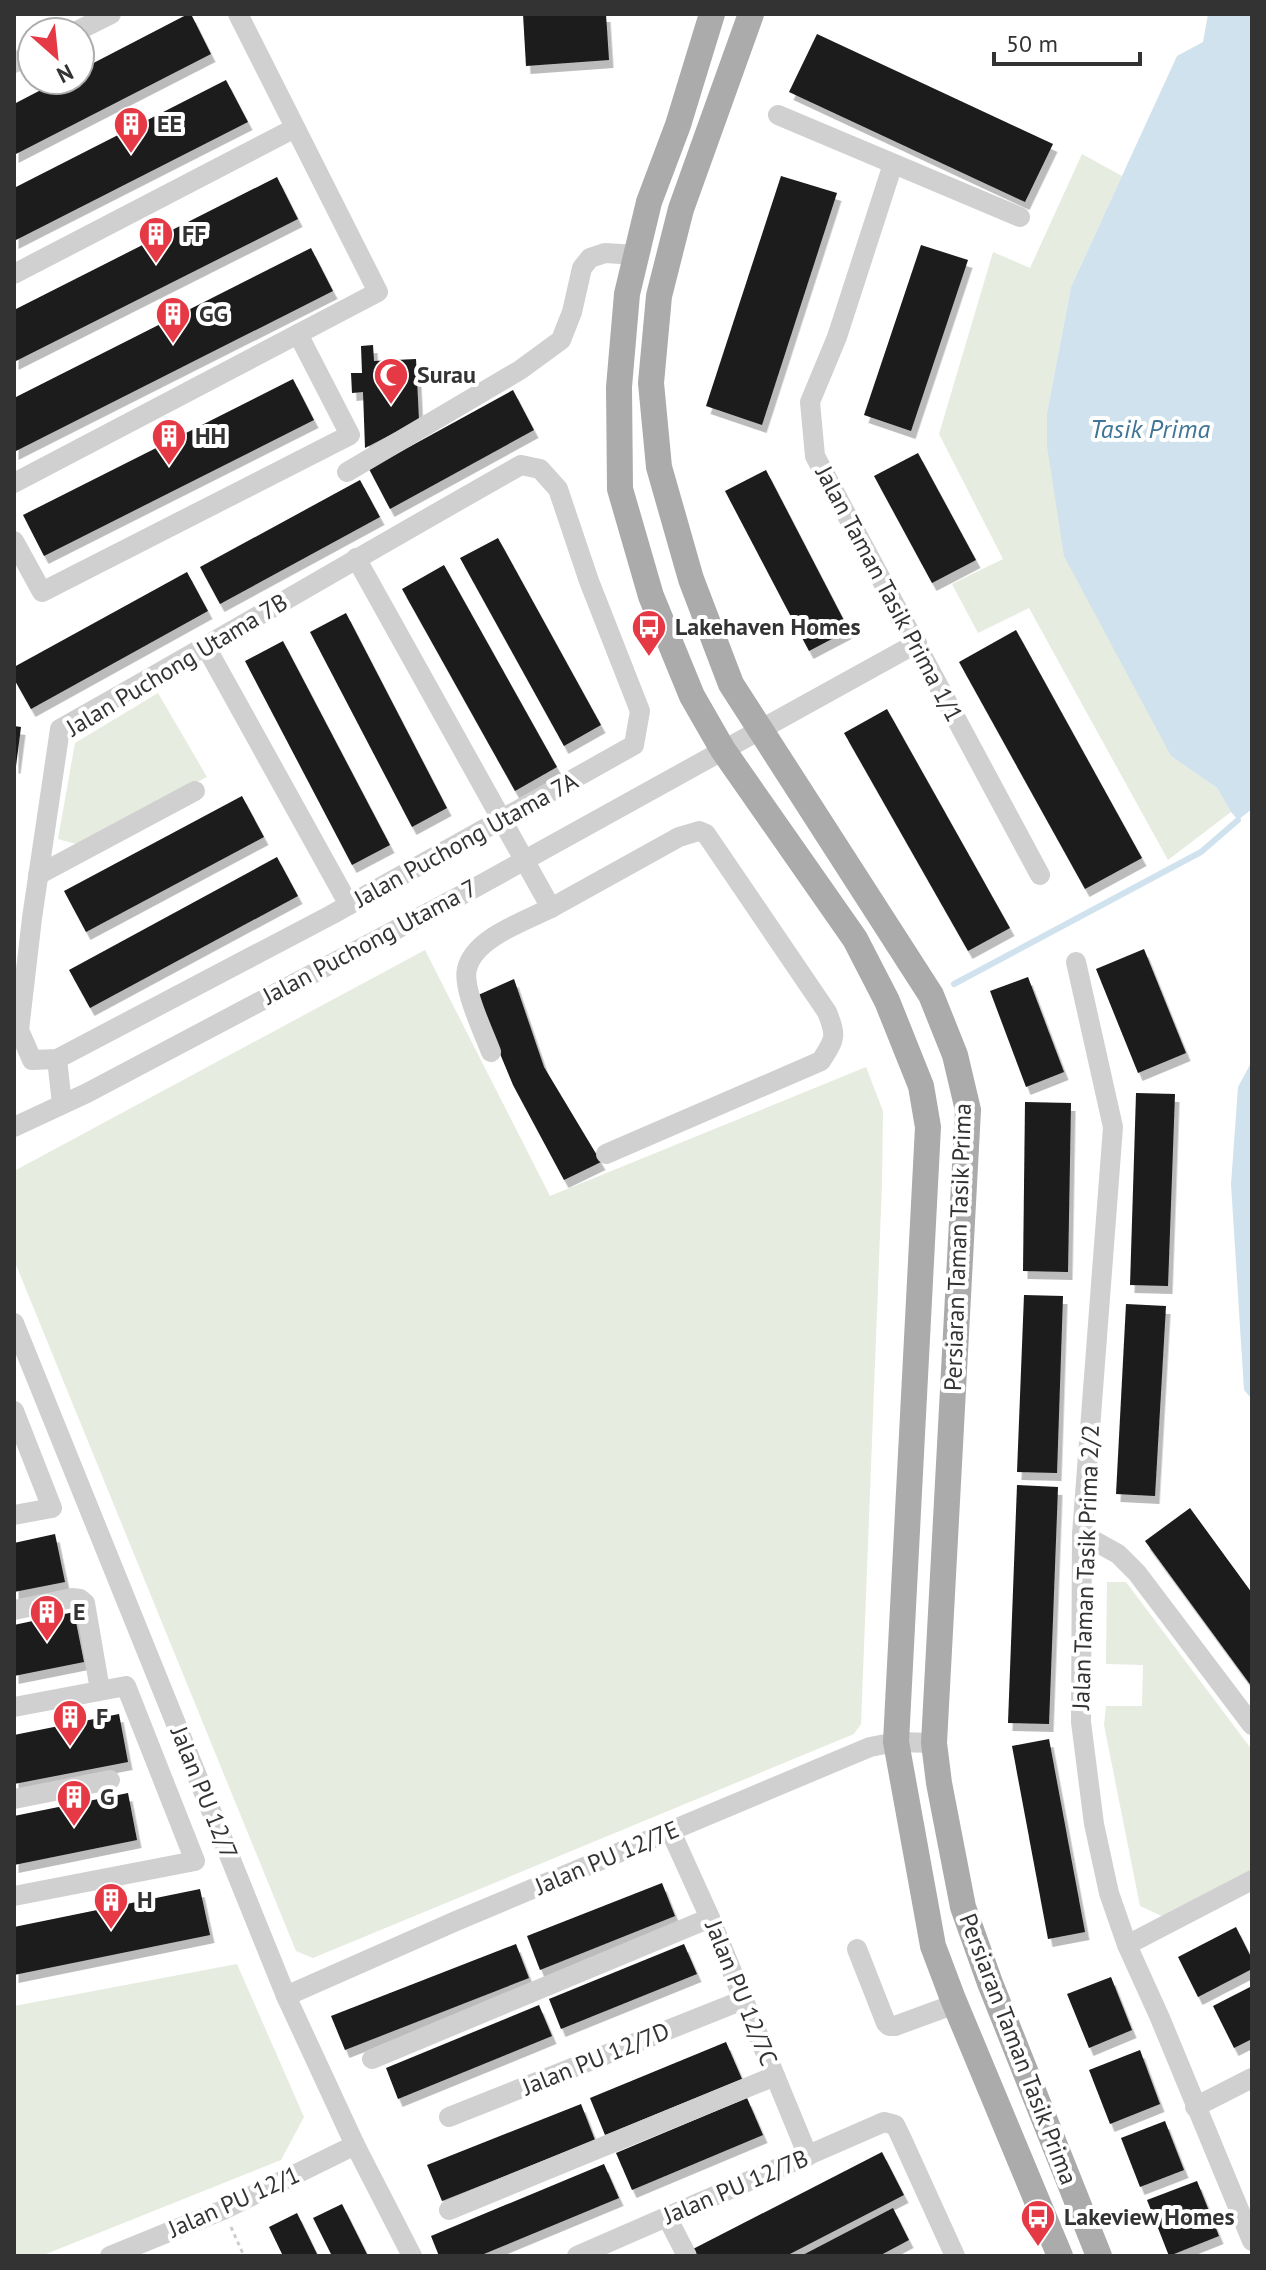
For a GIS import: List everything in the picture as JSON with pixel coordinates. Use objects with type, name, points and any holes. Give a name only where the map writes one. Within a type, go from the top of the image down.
[{"type":"main road","name":"Persiaran Taman Tasik Prima","points":[[712,14],[678,125],[649,202],[627,294],[619,387],[620,489],[651,596],[692,696],[723,750],[855,939],[887,1001],[921,1086],[928,1127],[896,1742],[933,1946],[1060,2256]]},
{"type":"main road","name":"Persiaran Taman Tasik Prima","points":[[751,14],[681,209],[659,296],[651,383],[659,467],[691,579],[731,684],[931,995],[955,1055],[968,1110],[934,1743],[963,1907],[990,1983],[1099,2256]]},
{"type":"street","points":[[14,483],[378,292],[238,14]]},
{"type":"street","points":[[778,115],[1020,217]]},
{"type":"street","points":[[14,274],[295,128]]},
{"type":"street","name":"Jalan Taman Tasik Prima 1/1","points":[[893,164],[837,337],[810,402],[815,456],[1040,875]]},
{"type":"street","points":[[347,472],[494,386],[561,340],[572,312],[582,268],[590,258],[605,253],[637,255]]},
{"type":"street","points":[[14,541],[42,592],[350,435],[298,334]]},
{"type":"street","name":"Jalan Puchong Utama 7B","points":[[57,1059],[32,1060],[19,1030],[60,729],[521,465],[540,469],[558,489]]},
{"type":"street","name":"Jalan Puchong Utama 7A","points":[[57,1059],[349,905],[634,745],[640,711],[589,581],[558,489]]},
{"type":"street","points":[[356,558],[551,908]]},
{"type":"street","name":"Jalan Puchong Utama 7","points":[[14,1127],[87,1093],[523,861],[917,643]]},
{"type":"street","points":[[206,647],[349,905]]},
{"type":"street","points":[[38,875],[195,791]]},
{"type":"street","points":[[491,1052],[468,990],[466,970],[476,949],[679,837],[699,831],[706,834],[827,1012],[834,1038],[821,1061],[606,1154]]},
{"type":"street","name":"Jalan Taman Tasik Prima 2/2","points":[[1076,962],[1113,1127],[1082,1534],[1081,1722],[1094,1824],[1109,1893],[1127,1945],[1252,2241]]},
{"type":"street","points":[[57,1059],[62,1104]]},
{"type":"street","name":"Jalan PU 12/7","points":[[14,1323],[286,1996],[355,2145],[412,2256]]},
{"type":"street","points":[[14,1411],[52,1508],[14,1515]]},
{"type":"street","points":[[1082,1534],[1118,1554],[1137,1573],[1252,1725]]},
{"type":"street","points":[[14,1610],[72,1598],[85,1603],[100,1690]]},
{"type":"street","points":[[14,1707],[126,1686],[195,1861],[14,1896]]},
{"type":"street","name":"Jalan PU 12/7E","points":[[286,1996],[870,1747],[896,1742],[934,1743]]},
{"type":"street","points":[[14,1799],[110,1780]]},
{"type":"street","name":"Jalan PU 12/7C","points":[[671,1832],[710,1918],[808,2156]]},
{"type":"street","points":[[1127,1945],[1252,1880]]},
{"type":"street","points":[[372,2059],[710,1918]]},
{"type":"street","points":[[857,1949],[889,2026],[955,2004]]},
{"type":"street","name":"Jalan PU 12/7D","points":[[449,2117],[743,2000]]},
{"type":"street","points":[[449,2210],[775,2076]]},
{"type":"street","points":[[1195,2107],[1252,2078]]},
{"type":"street","name":"Jalan PU 12/7B","points":[[577,2256],[884,2122],[895,2125],[955,2256]]},
{"type":"street","name":"Jalan PU 12/1","points":[[110,2256],[223,2210],[355,2145]]},
{"type":"street","points":[[667,2217],[687,2256]]},
{"type":"path","points":[[223,2210],[244,2256]]},
{"type":"shaded area","points":[[1082,154],[1122,176],[1071,287],[1047,413],[1047,446],[1171,756],[1217,788],[1231,812],[1168,860],[1029,608],[978,633],[952,584],[1003,559],[939,434],[993,252],[1030,268]]},
{"type":"shaded area","points":[[158,693],[207,777],[76,844],[58,839],[75,743]]},
{"type":"shaded area","points":[[425,950],[550,1196],[866,1067],[883,1111],[861,1724],[854,1734],[313,1958],[296,1951],[14,1260],[14,1171]]},
{"type":"shaded area","points":[[1107,1582],[1126,1582],[1252,1750],[1252,1869],[1162,1916],[1140,1906],[1104,1725],[1106,1706],[1142,1706],[1143,1665],[1106,1664]]},
{"type":"shaded area","points":[[237,1964],[304,2117],[281,2160],[41,2256],[14,2256],[14,2006]]},
{"type":"water","name":"Tasik Prima","points":[[1208,14],[1252,14],[1252,809],[1238,820],[1217,788],[1171,756],[1064,556],[1047,446],[1047,413],[1071,287],[1177,56],[1203,42]]},
{"type":"water","points":[[1252,1061],[1252,1399],[1244,1390],[1231,1184],[1238,1087]]},
{"type":"building","points":[[188,14],[191,14],[211,54],[14,155],[14,104],[29,96],[96,96],[96,62]]},
{"type":"building","points":[[523,14],[606,14],[609,60],[526,66]]},
{"type":"building","points":[[817,34],[1053,144],[1025,202],[789,92]]},
{"type":"building","name":"EE","points":[[226,80],[248,122],[14,241],[14,188]]},
{"type":"building","points":[[781,176],[837,193],[762,425],[706,406]]},
{"type":"building","name":"FF","points":[[277,177],[298,219],[14,362],[14,310]]},
{"type":"building","points":[[921,245],[968,260],[911,431],[864,415]]},
{"type":"building","name":"GG","points":[[311,248],[333,291],[14,452],[14,398]]},
{"type":"building","name":"Surau","points":[[373,345],[374,361],[416,359],[419,420],[365,448],[363,392],[352,393],[351,373],[362,373],[361,346]]},
{"type":"building","name":"HH","points":[[293,379],[314,420],[44,556],[23,515]]},
{"type":"building","points":[[513,390],[534,430],[390,509],[369,469]]},
{"type":"building","points":[[918,453],[976,560],[932,583],[874,476]]},
{"type":"building","points":[[766,470],[849,630],[809,651],[725,491]]},
{"type":"building","points":[[360,480],[380,517],[220,604],[200,567]]},
{"type":"building","points":[[498,538],[601,725],[564,746],[460,558]]},
{"type":"building","points":[[444,565],[557,767],[515,791],[402,589]]},
{"type":"building","points":[[187,572],[208,611],[31,709],[14,679],[14,667]]},
{"type":"building","points":[[346,613],[447,808],[412,827],[310,632]]},
{"type":"building","points":[[1016,630],[1142,858],[1085,889],[959,662]]},
{"type":"building","points":[[283,641],[390,845],[352,865],[245,661]]},
{"type":"building","points":[[887,709],[1010,928],[968,951],[844,733]]},
{"type":"building","points":[[14,726],[21,727],[16,766],[14,765]]},
{"type":"building","points":[[242,796],[264,837],[86,932],[64,891]]},
{"type":"building","points":[[277,857],[298,896],[90,1008],[69,970]]},
{"type":"building","points":[[1144,949],[1186,1053],[1138,1073],[1096,969]]},
{"type":"building","points":[[1028,977],[1064,1072],[1026,1087],[990,991]]},
{"type":"building","points":[[514,979],[544,1067],[601,1162],[564,1180],[513,1085],[476,996]]},
{"type":"building","points":[[1136,1093],[1175,1094],[1168,1286],[1130,1285]]},
{"type":"building","points":[[1025,1102],[1071,1103],[1068,1272],[1023,1271]]},
{"type":"building","points":[[1024,1295],[1063,1296],[1057,1473],[1017,1472]]},
{"type":"building","points":[[1126,1304],[1166,1306],[1155,1496],[1116,1494]]},
{"type":"building","points":[[1017,1485],[1058,1487],[1049,1724],[1008,1723]]},
{"type":"building","points":[[1190,1508],[1252,1593],[1252,1687],[1145,1541]]},
{"type":"building","points":[[55,1534],[65,1582],[14,1592],[14,1543]]},
{"type":"building","name":"E","points":[[74,1612],[84,1662],[14,1676],[14,1625]]},
{"type":"building","name":"F","points":[[119,1714],[128,1762],[14,1784],[14,1735]]},
{"type":"building","points":[[1049,1739],[1085,1932],[1048,1939],[1012,1746]]},
{"type":"building","name":"G","points":[[128,1793],[137,1840],[14,1865],[14,1816]]},
{"type":"building","points":[[662,1883],[675,1916],[540,1970],[527,1936]]},
{"type":"building","name":"H","points":[[200,1889],[210,1935],[14,1975],[14,1927]]},
{"type":"building","points":[[1236,1927],[1252,1959],[1252,1969],[1198,1997],[1178,1957]]},
{"type":"building","points":[[516,1944],[529,1978],[345,2050],[331,2016]]},
{"type":"building","points":[[684,1944],[697,1974],[561,2029],[549,1999]]},
{"type":"building","points":[[1111,1977],[1132,2030],[1089,2048],[1067,1994]]},
{"type":"building","points":[[1252,1986],[1252,2039],[1234,2048],[1213,2006]]},
{"type":"building","points":[[539,2005],[552,2036],[398,2099],[386,2068]]},
{"type":"building","points":[[726,2042],[742,2079],[605,2135],[590,2098]]},
{"type":"building","points":[[1140,2050],[1160,2104],[1110,2124],[1089,2070]]},
{"type":"building","points":[[747,2098],[763,2135],[632,2190],[616,2153]]},
{"type":"building","points":[[581,2104],[595,2140],[442,2201],[427,2165]]},
{"type":"building","points":[[1165,2121],[1184,2170],[1140,2187],[1121,2138]]},
{"type":"building","points":[[882,2152],[904,2195],[786,2256],[697,2256],[693,2249]]},
{"type":"building","points":[[604,2164],[619,2198],[479,2256],[439,2256],[431,2236]]},
{"type":"building","points":[[1197,2181],[1219,2236],[1169,2256],[1147,2200]]},
{"type":"building","points":[[342,2204],[368,2256],[332,2256],[313,2218]]},
{"type":"building","points":[[893,2208],[909,2240],[879,2256],[801,2256]]},
{"type":"building","points":[[297,2213],[318,2256],[283,2256],[269,2227]]},
{"type":"waterway","points":[[954,984],[1201,852],[1238,820]]},
{"type":"place","name":"EE","points":[[131,155]]},
{"type":"place","name":"FF","points":[[156,265]]},
{"type":"place","name":"GG","points":[[173,345]]},
{"type":"place","name":"Surau","points":[[391,406]]},
{"type":"place","name":"HH","points":[[169,467]]},
{"type":"place","name":"Lakehaven Homes","points":[[649,658]]},
{"type":"place","name":"E","points":[[47,1643]]},
{"type":"place","name":"F","points":[[70,1748]]},
{"type":"place","name":"G","points":[[74,1828]]},
{"type":"place","name":"H","points":[[111,1931]]},
{"type":"place","name":"Lakeview Homes","points":[[1038,2248]]}]
